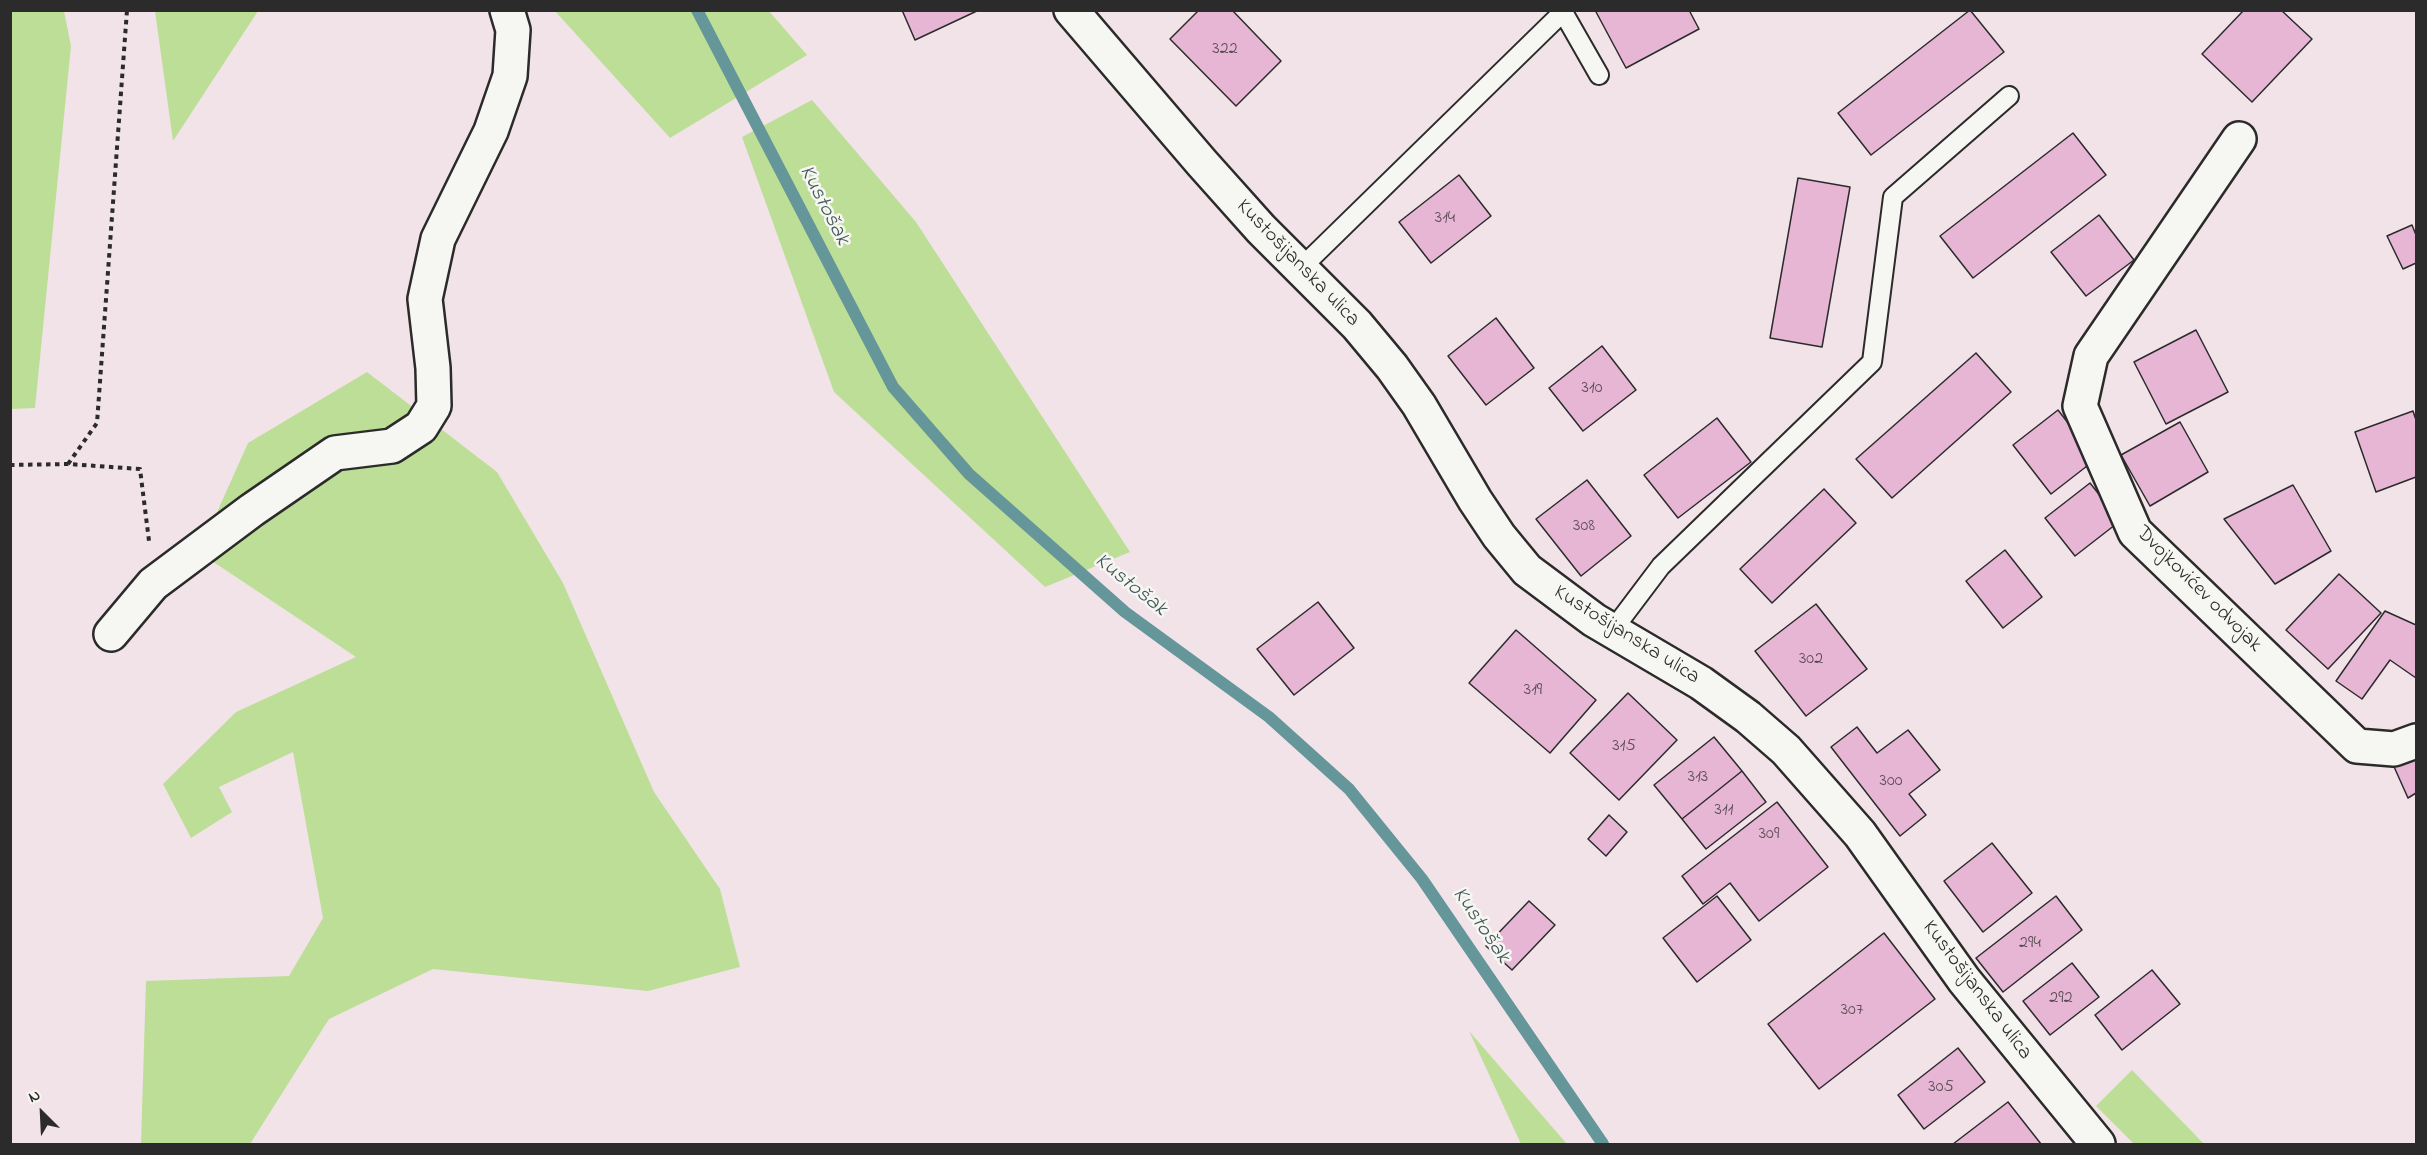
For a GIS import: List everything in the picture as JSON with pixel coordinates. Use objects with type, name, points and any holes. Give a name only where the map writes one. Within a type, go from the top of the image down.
[{"type":"street","points":[[111,634],[153,584],[252,510],[335,453],[392,446],[421,427],[434,406],[433,368],[425,299],[438,239],[491,131],[510,76],[513,30],[507,10]]},
{"type":"street","name":"Kustošijanska ulica","points":[[1071,10],[1261,229],[1357,325],[1392,367],[1419,405],[1475,500],[1499,536],[1527,570],[1594,620],[1701,683],[1748,717],[1786,750],[1860,834],[1964,980],[2098,1144]]},
{"type":"street","name":"Dvojkovićev odvojak","points":[[2239,139],[2091,356],[2080,406],[2135,532],[2357,746],[2394,749],[2416,741]]},
{"type":"lane","points":[[1301,268],[1563,11],[1599,75]]},
{"type":"lane","points":[[1612,631],[1661,566],[1872,362],[1893,197],[2009,96]]},
{"type":"path","points":[[68,464],[97,423],[127,10]]},
{"type":"path","points":[[10,465],[68,464],[140,469],[153,584]]},
{"type":"green space","points":[[10,11],[64,11],[71,46],[35,408],[11,409]]},
{"type":"green space","points":[[155,11],[258,11],[173,141]]},
{"type":"green space","points":[[555,11],[769,11],[807,55],[670,138]]},
{"type":"green space","points":[[812,100],[916,222],[1130,552],[1045,587],[834,392],[742,137]]},
{"type":"green space","points":[[367,372],[497,472],[563,583],[654,792],[720,889],[740,967],[648,991],[433,969],[329,1019],[250,1144],[141,1144],[146,981],[289,976],[323,918],[293,752],[219,787],[232,812],[191,838],[163,784],[236,712],[356,657],[212,561],[218,510],[248,443]]},
{"type":"green space","points":[[1469,1031],[1567,1144],[1521,1144]]},
{"type":"green space","points":[[2132,1070],[2204,1144],[2134,1144],[2096,1106]]},
{"type":"building","points":[[902,10],[979,10],[915,40]]},
{"type":"building","points":[[1199,10],[1232,10],[1281,61],[1236,106],[1170,39]]},
{"type":"building","points":[[1595,10],[1689,10],[1699,29],[1626,68]]},
{"type":"building","points":[[1970,10],[2004,52],[1871,155],[1838,113]]},
{"type":"building","points":[[2244,10],[2281,10],[2312,39],[2252,102],[2202,54]]},
{"type":"building","points":[[2073,133],[2106,175],[1973,278],[1940,236]]},
{"type":"building","points":[[1459,175],[1491,216],[1431,263],[1399,222]]},
{"type":"building","points":[[1798,178],[1850,187],[1822,347],[1770,338]]},
{"type":"building","points":[[2099,215],[2134,260],[2086,296],[2051,252]]},
{"type":"building","points":[[2412,225],[2416,235],[2416,263],[2403,269],[2387,236]]},
{"type":"building","points":[[1496,318],[1534,368],[1486,405],[1448,356]]},
{"type":"building","points":[[2196,330],[2228,392],[2166,424],[2134,362]]},
{"type":"building","points":[[1602,346],[1636,390],[1583,431],[1549,388]]},
{"type":"building","points":[[1976,353],[2011,392],[1892,498],[1856,459]]},
{"type":"building","points":[[2058,410],[2096,459],[2051,494],[2013,445]]},
{"type":"building","points":[[2413,411],[2416,420],[2416,477],[2376,492],[2355,432]]},
{"type":"building","points":[[1717,418],[1751,462],[1678,518],[1644,475]]},
{"type":"building","points":[[2180,422],[2208,472],[2150,506],[2121,455]]},
{"type":"building","points":[[1587,480],[1631,536],[1581,576],[1536,519]]},
{"type":"building","points":[[2090,483],[2120,521],[2075,556],[2045,518]]},
{"type":"building","points":[[2293,485],[2331,551],[2275,584],[2224,519]]},
{"type":"building","points":[[1824,489],[1856,523],[1772,603],[1740,569]]},
{"type":"building","points":[[2005,550],[2042,597],[2003,628],[1966,581]]},
{"type":"building","points":[[2339,574],[2381,613],[2328,669],[2286,630]]},
{"type":"building","points":[[1318,602],[1354,648],[1294,695],[1257,649]]},
{"type":"building","points":[[1816,604],[1867,669],[1806,716],[1755,651]]},
{"type":"building","points":[[2385,611],[2416,625],[2416,678],[2390,660],[2362,699],[2336,681]]},
{"type":"building","points":[[1516,630],[1596,700],[1550,753],[1469,683]]},
{"type":"building","points":[[1628,693],[1677,740],[1619,800],[1570,753]]},
{"type":"building","points":[[1857,727],[1877,753],[1908,730],[1940,770],[1909,794],[1926,815],[1900,836],[1831,747]]},
{"type":"building","points":[[1714,737],[1742,771],[1682,819],[1654,785]]},
{"type":"building","points":[[2412,750],[2416,759],[2416,793],[2408,798],[2391,760]]},
{"type":"building","points":[[1742,771],[1766,802],[1706,849],[1682,819]]},
{"type":"building","points":[[1777,802],[1828,867],[1759,921],[1730,883],[1703,904],[1682,876]]},
{"type":"building","points":[[1609,815],[1627,832],[1606,856],[1588,839]]},
{"type":"building","points":[[1992,843],[2032,893],[1983,932],[1944,881]]},
{"type":"building","points":[[1717,896],[1751,940],[1697,982],[1663,938]]},
{"type":"building","points":[[2056,896],[2082,930],[2003,992],[1976,958]]},
{"type":"building","points":[[1529,901],[1555,925],[1512,970],[1486,946]]},
{"type":"building","points":[[1884,933],[1935,999],[1819,1089],[1768,1024]]},
{"type":"building","points":[[2072,963],[2099,997],[2050,1035],[2023,1001]]},
{"type":"building","points":[[2152,970],[2180,1004],[2122,1050],[2095,1015]]},
{"type":"building","points":[[1958,1048],[1985,1082],[1924,1129],[1898,1095]]},
{"type":"building","points":[[2008,1102],[2041,1144],[1953,1144]]},
{"type":"waterway","name":"Kustošak","points":[[697,10],[893,387],[969,474],[1125,612],[1269,717],[1349,789],[1422,879],[1603,1144]]}]
